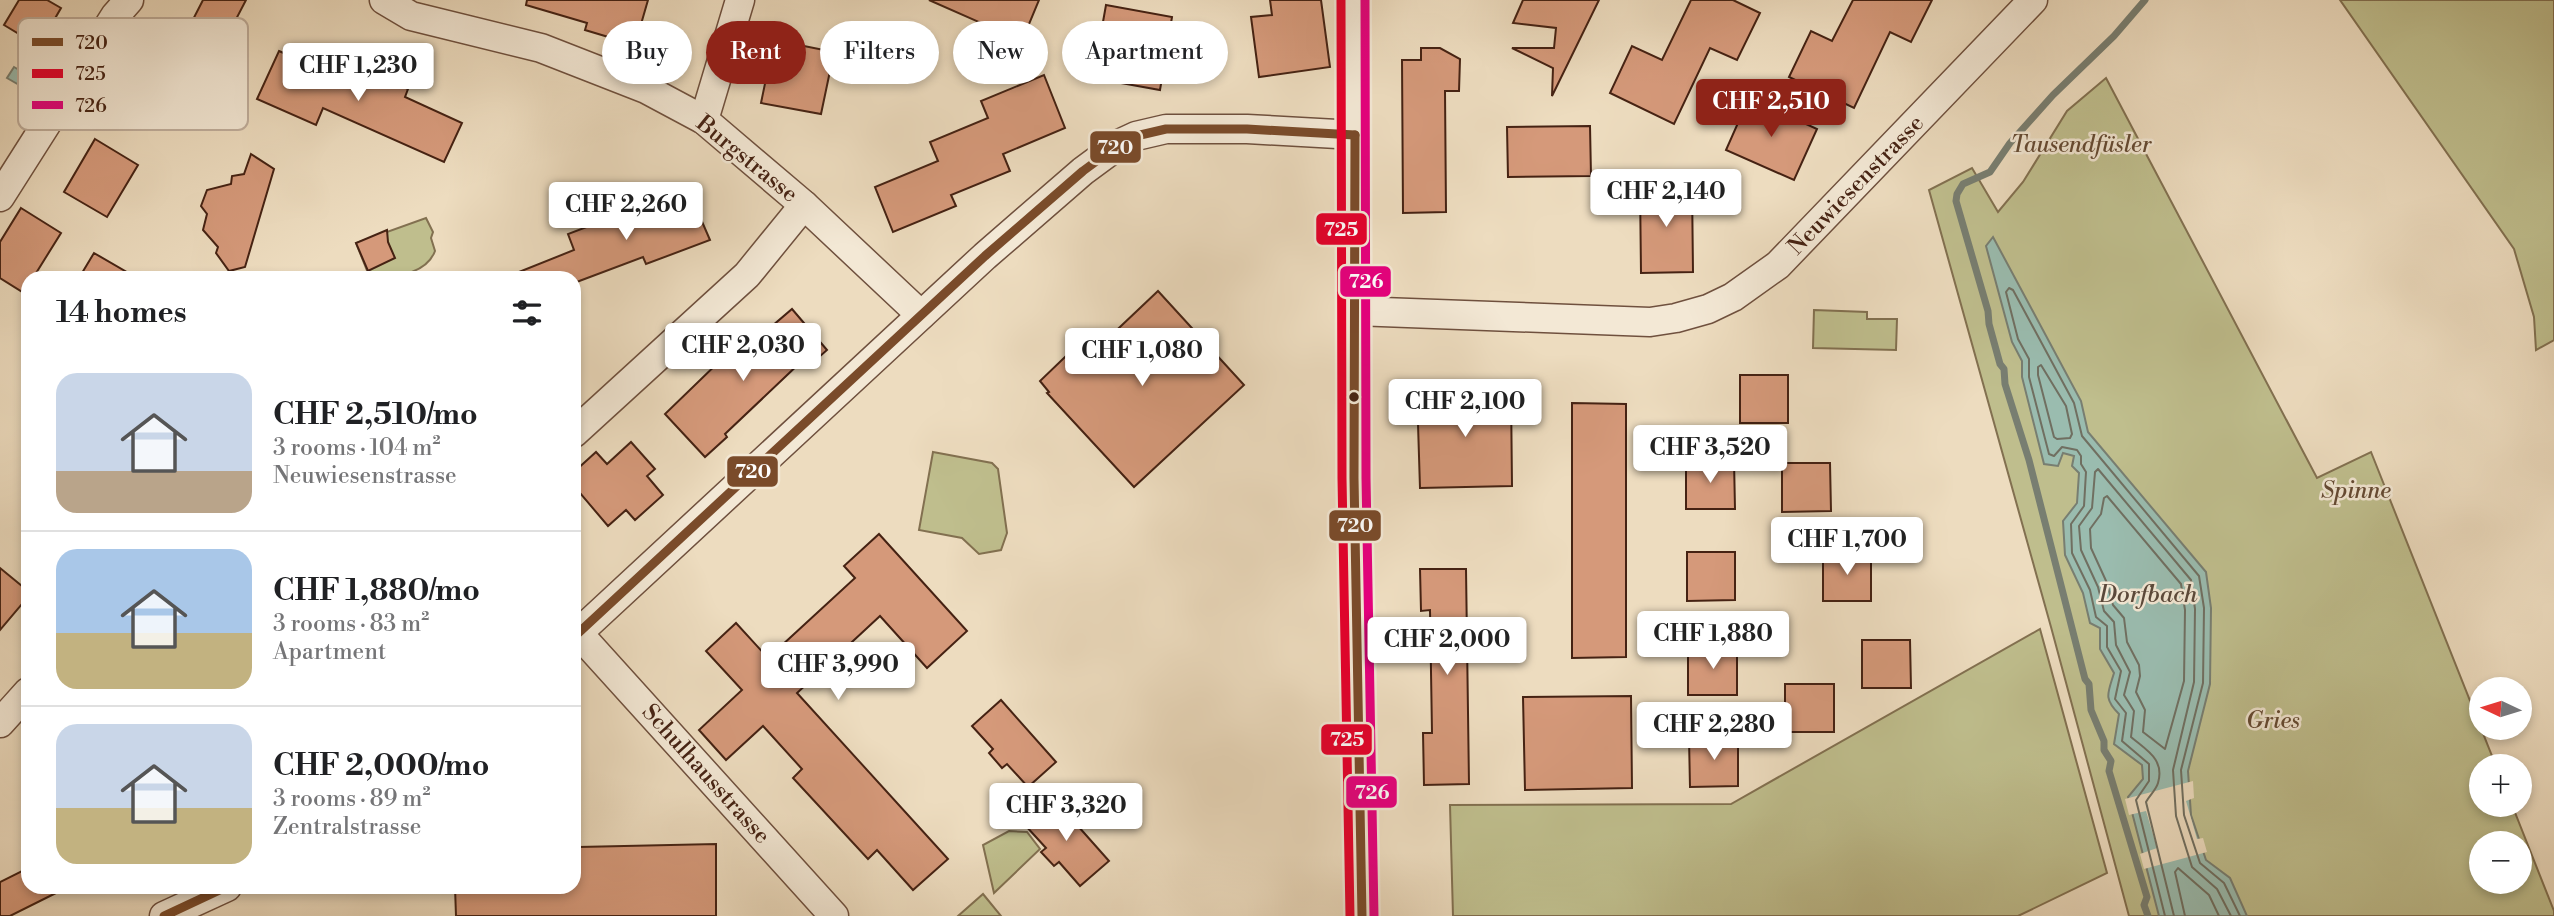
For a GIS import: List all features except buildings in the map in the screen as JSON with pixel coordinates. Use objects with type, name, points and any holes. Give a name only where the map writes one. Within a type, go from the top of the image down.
[{"type":"street","points":[[114,18],[129,0]]},
{"type":"street","name":"Burgstrasse","points":[[384,0],[411,16],[541,48],[646,89],[704,120],[804,205],[921,315]]},
{"type":"street","points":[[704,120],[740,0]]},
{"type":"street","points":[[1353,0],[1353,478],[1357,552],[1362,916]]},
{"type":"street","name":"Neuwiesenstrasse","points":[[1355,311],[1650,322],[1686,316],[1733,297],[1778,265],[1821,223],[2033,0]]},
{"type":"street","points":[[0,197],[43,130]]},
{"type":"street","points":[[581,630],[921,315],[1083,171],[1121,144],[1136,136],[1166,130],[1355,135]]},
{"type":"street","points":[[581,427],[747,275],[804,205]]},
{"type":"street","name":"Schulhausstrasse","points":[[581,640],[834,916]]},
{"type":"street","points":[[0,723],[21,700]]},
{"type":"street","points":[[164,916],[211,894]]},
{"type":"green space","points":[[2340,0],[2554,0],[2554,340],[2536,350],[2534,317],[2514,249]]},
{"type":"green space","name":"Gries","points":[[2106,78],[2317,478],[2371,452],[2469,698],[2469,740],[2486,740],[2491,754],[2469,754],[2469,817],[2517,817],[2522,831],[2469,831],[2469,894],[2532,894],[2532,855],[2554,916],[2129,916],[1929,190],[1972,168],[1998,212],[2023,182],[2067,111]]},
{"type":"green space","points":[[426,218],[433,232],[431,238],[435,251],[431,259],[415,271],[367,271],[356,243]]},
{"type":"green space","points":[[1814,310],[1867,312],[1867,319],[1897,319],[1896,350],[1813,348]]},
{"type":"green space","points":[[933,452],[992,463],[998,469],[1007,533],[1001,550],[979,554],[962,538],[919,530]]},
{"type":"green space","points":[[2040,629],[2107,873],[2018,916],[1453,916],[1450,805],[1731,804]]},
{"type":"green space","points":[[1009,831],[1027,832],[1040,849],[994,893],[983,845]]},
{"type":"green space","points":[[983,894],[1001,916],[958,916]]},
{"type":"water","points":[[14,67],[18,69],[18,84],[7,78]]},
{"type":"water","name":"Dorfbach","points":[[1993,237],[2081,401],[2088,432],[2206,572],[2211,608],[2210,684],[2188,771],[2191,815],[2206,860],[2230,878],[2247,916],[2159,916],[2128,797],[2143,779],[2142,765],[2114,744],[2119,714],[2108,695],[2114,673],[2100,649],[2100,628],[2090,623],[2083,593],[2065,555],[2063,521],[2077,503],[2079,473],[2072,466],[2074,456],[2063,453],[2058,466],[2044,464],[2022,377],[2022,361],[2012,342],[1986,246]]},
{"type":"pier","points":[[2193,781],[2194,798],[2186,801],[2197,839],[2203,838],[2207,852],[2144,869],[2140,854],[2157,848],[2146,811],[2129,815],[2125,799]]},
{"type":"waterway","name":"Dorfbach","points":[[2145,0],[2114,36],[2053,95],[2010,143],[1990,172],[1963,184],[1956,201],[1988,311],[2000,364],[2004,369],[2005,384],[2029,460],[2085,679],[2089,684],[2091,710],[2104,741],[2104,750],[2111,761],[2109,771],[2147,897],[2144,905],[2148,916]]},
{"type":"transit line","name":"725","points":[[1341,0],[1342,478],[1350,916]]},
{"type":"transit line","name":"726","points":[[1365,0],[1366,478],[1374,916]]},
{"type":"transit line","name":"720","points":[[581,631],[985,256],[1083,171],[1121,143],[1136,136],[1166,129],[1247,129],[1355,135]]},
{"type":"transit line","name":"720","points":[[1355,135],[1354,478],[1362,916]]},
{"type":"transit line","name":"720","points":[[164,916],[211,894]]},
{"type":"park label","name":"Tausendfüsler","points":[[2081,145]]},
{"type":"park label","name":"Spinne","points":[[2356,491]]}]
